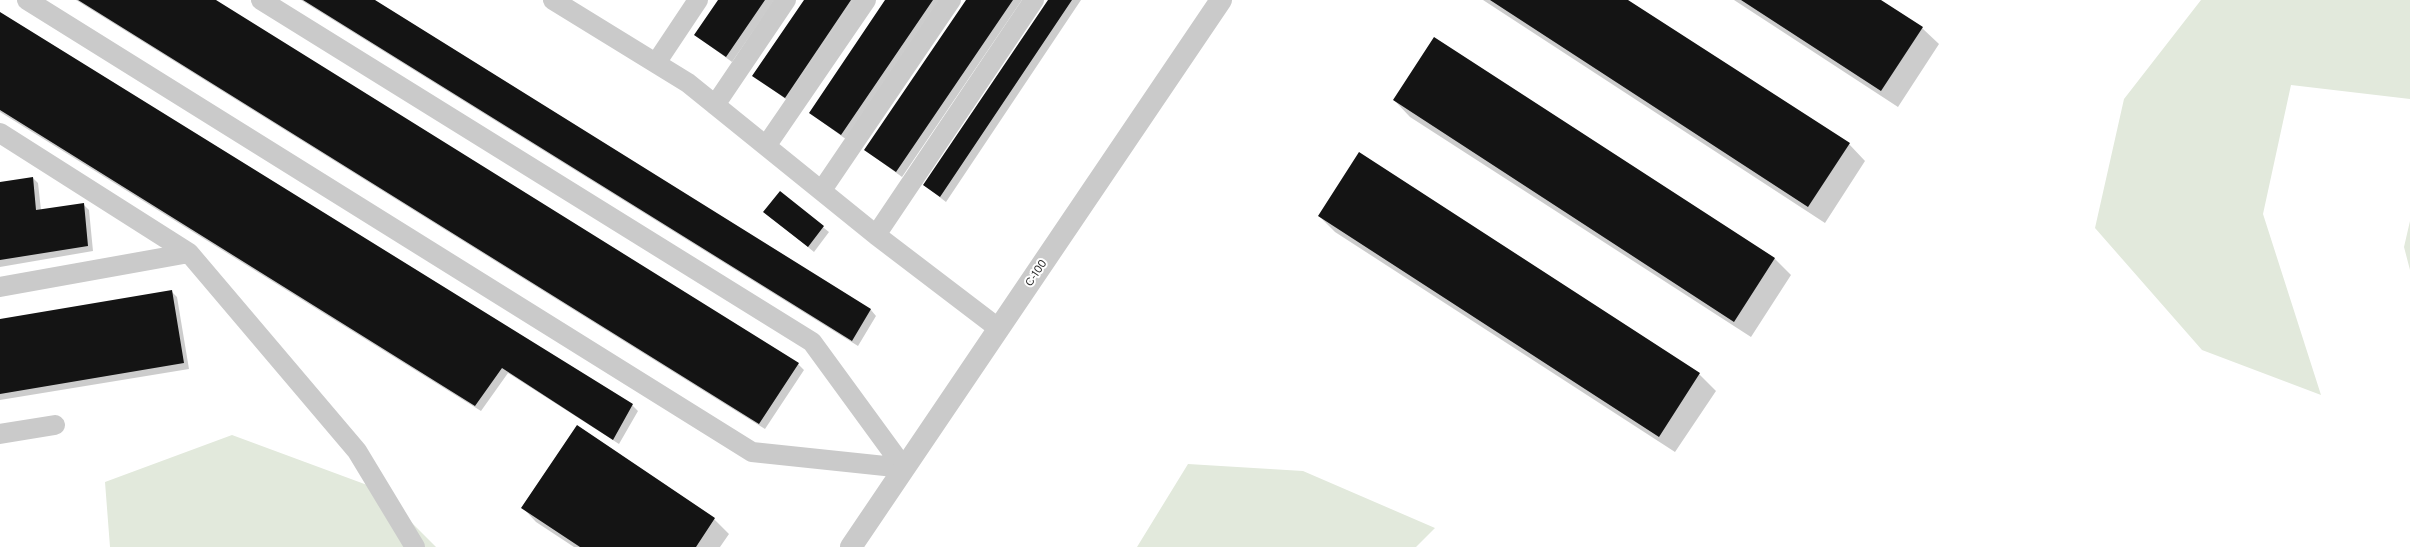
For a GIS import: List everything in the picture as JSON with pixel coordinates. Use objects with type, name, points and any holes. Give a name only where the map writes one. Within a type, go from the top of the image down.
[{"type":"street","name":"С-100","points":[[851,547],[1221,0]]},
{"type":"lane","points":[[27,0],[752,452],[904,468]]},
{"type":"lane","points":[[262,0],[812,342],[904,468]]},
{"type":"lane","points":[[553,0],[688,83],[876,235],[998,328]]},
{"type":"lane","points":[[656,63],[698,0]]},
{"type":"lane","points":[[715,105],[786,0]]},
{"type":"lane","points":[[766,146],[866,0]]},
{"type":"lane","points":[[822,190],[951,0]]},
{"type":"lane","points":[[876,235],[1034,0]]},
{"type":"lane","points":[[0,133],[10,147],[189,253],[357,452],[415,547]]},
{"type":"lane","points":[[0,287],[189,253]]},
{"type":"lane","points":[[0,434],[56,425]]},
{"type":"shaded area","points":[[2201,0],[2410,0],[2410,99],[2291,85],[2263,214],[2321,395],[2202,350],[2095,228],[2124,99]]},
{"type":"shaded area","points":[[2410,221],[2410,270],[2404,247]]},
{"type":"shaded area","points":[[232,435],[378,489],[436,547],[110,547],[105,482]]},
{"type":"shaded area","points":[[1188,464],[1303,471],[1435,528],[1416,547],[1137,547]]},
{"type":"building","points":[[78,0],[216,0],[799,363],[759,424]]},
{"type":"building","points":[[303,0],[375,0],[871,309],[852,341]]},
{"type":"building","points":[[718,0],[765,0],[726,57],[694,35]]},
{"type":"building","points":[[804,0],[851,0],[785,98],[752,76]]},
{"type":"building","points":[[885,0],[933,0],[841,135],[809,113]]},
{"type":"building","points":[[966,0],[1013,0],[896,172],[864,150]]},
{"type":"building","points":[[1048,0],[1072,0],[940,197],[923,185]]},
{"type":"building","points":[[1490,0],[1628,0],[1850,143],[1808,207]]},
{"type":"building","points":[[1741,0],[1881,0],[1923,27],[1881,91]]},
{"type":"building","points":[[0,12],[633,404],[613,440],[502,368],[475,406],[0,110]]},
{"type":"building","points":[[1434,37],[1775,258],[1734,322],[1393,100]]},
{"type":"building","points":[[1359,152],[1700,373],[1659,437],[1318,216]]},
{"type":"building","points":[[33,177],[36,210],[84,203],[88,246],[0,260],[0,182]]},
{"type":"building","points":[[780,191],[824,226],[808,247],[763,212]]},
{"type":"building","points":[[172,290],[184,363],[0,394],[0,319]]},
{"type":"building","points":[[577,425],[715,518],[696,547],[580,547],[521,508]]}]
